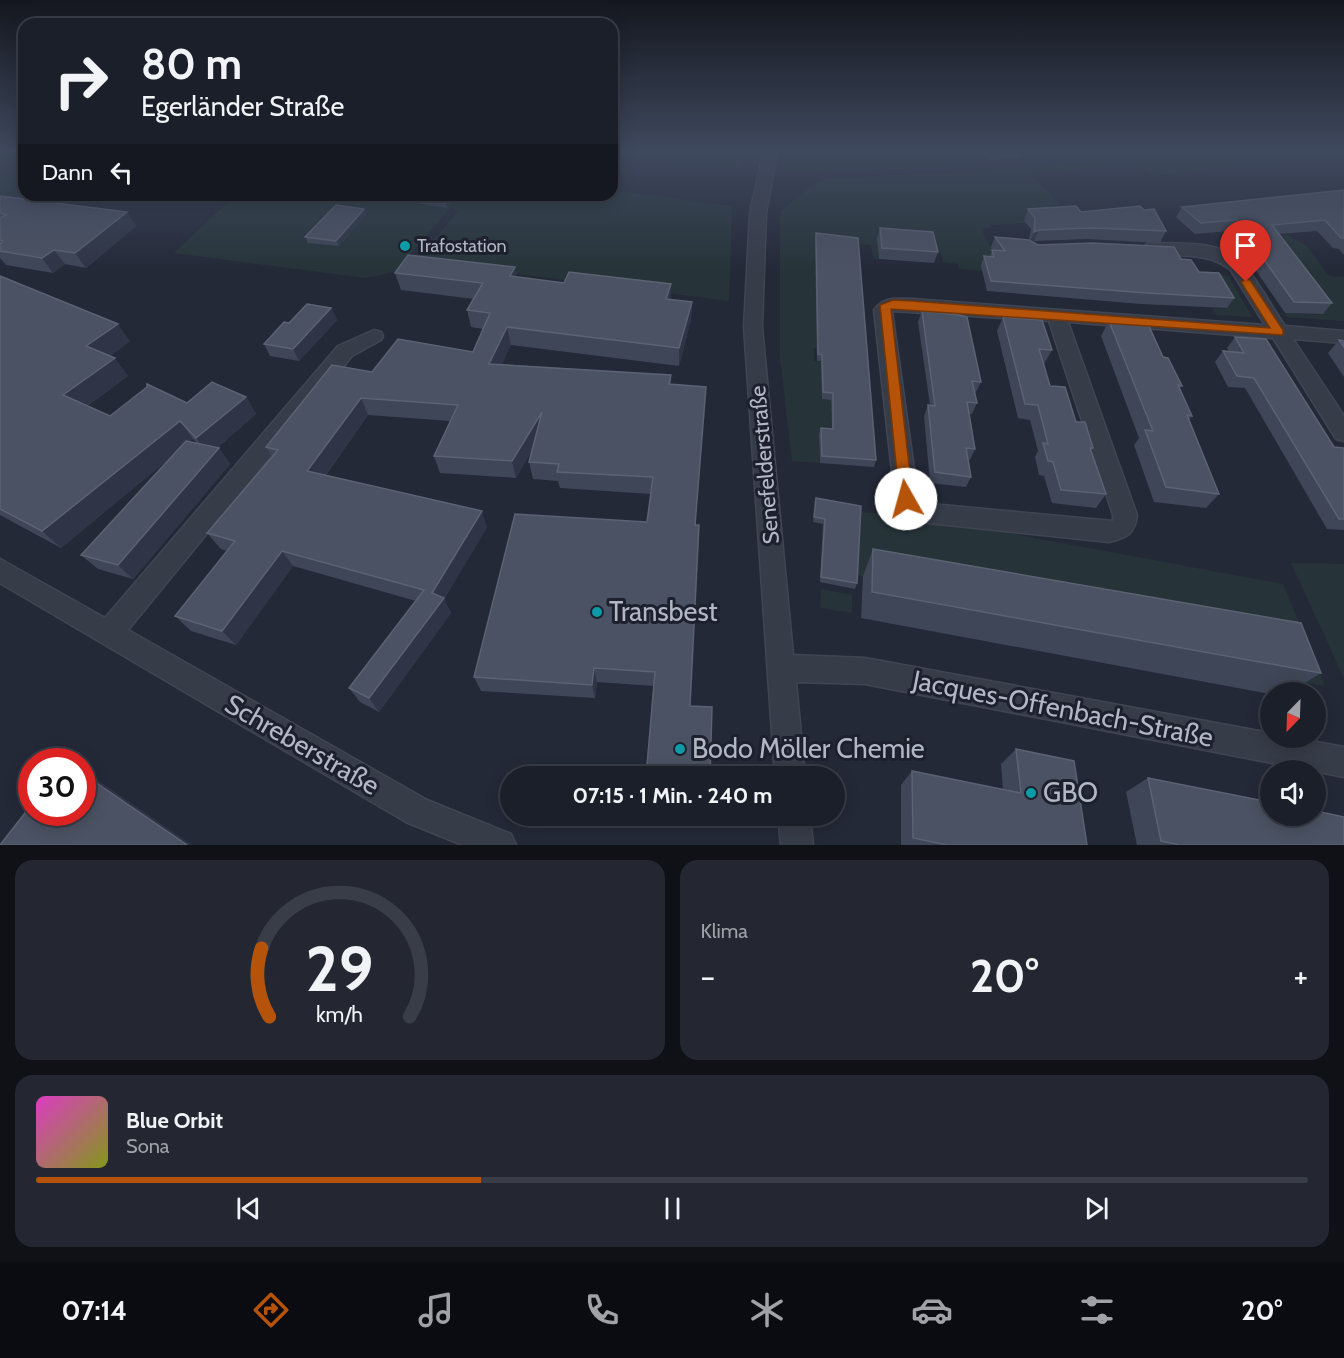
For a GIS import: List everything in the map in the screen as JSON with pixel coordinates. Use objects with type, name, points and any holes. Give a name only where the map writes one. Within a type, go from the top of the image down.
[{"type":"street","name":"Senefelderstraße","points":[[762,192],[758,213],[753,327],[789,766]]},
{"type":"street","points":[[1130,247],[1213,252],[1226,257],[1236,266],[1344,433]]},
{"type":"street","points":[[1056,315],[1125,515],[1124,525],[1119,530],[1108,532],[929,513],[910,505],[906,499],[883,310],[888,305],[1056,315],[1344,337]]},
{"type":"street","points":[[109,633],[345,351],[374,336]]},
{"type":"street","name":"Schreberstraße","points":[[0,570],[397,800],[500,845]]},
{"type":"street","name":"Jacques-Offenbach-Straße","points":[[780,668],[865,671],[1344,762]]},
{"type":"street","points":[[795,826],[797,845]]},
{"type":"shaded area","points":[[0,192],[18,192],[18,201],[59,201],[38,212],[0,207]]},
{"type":"shaded area","points":[[618,192],[630,192],[732,206],[729,301],[416,261],[459,210],[450,208],[395,272],[365,278],[174,253],[229,201],[618,201]]},
{"type":"shaded area","points":[[804,192],[1049,192],[1061,204],[1050,206],[1056,213],[1024,221],[1025,223],[990,225],[991,228],[981,229],[991,248],[1028,250],[982,271],[959,269],[958,264],[943,262],[940,251],[877,240],[879,259],[873,259],[871,245],[815,240],[815,265],[818,266],[842,350],[814,348],[814,361],[844,363],[822,399],[831,400],[832,436],[819,435],[820,463],[792,461],[780,358],[780,211]]},
{"type":"shaded area","points":[[1286,235],[1306,245],[1329,276],[1344,277],[1344,321],[1286,317],[1285,313],[1321,315],[1274,249],[1240,247],[1230,239]]},
{"type":"shaded area","points":[[1185,270],[1215,272],[1229,277],[1252,317],[1217,315],[1212,308],[1227,309],[1213,284]]},
{"type":"shaded area","points":[[860,512],[927,518],[1283,584],[1323,682],[1278,679],[1267,648],[856,575]]},
{"type":"shaded area","points":[[1291,563],[1344,564],[1344,678]]},
{"type":"shaded area","points":[[821,589],[852,595],[852,613],[820,608]]},
{"type":"building","points":[[1321,192],[1344,192],[1344,238],[1341,238],[1325,220],[1272,225],[1332,303],[1294,302],[1236,220],[1201,223],[1182,207]]},
{"type":"building","points":[[0,196],[18,198],[18,201],[40,201],[127,212],[75,253],[54,250],[42,258],[0,251],[0,244],[3,241],[0,240],[0,218],[6,215],[0,213]]},
{"type":"building","points":[[336,205],[364,209],[336,241],[305,237]]},
{"type":"building","points":[[1076,206],[1081,212],[1140,206],[1144,210],[1154,209],[1166,231],[1092,228],[1034,232],[1035,218],[1028,209]]},
{"type":"building","points":[[880,228],[933,232],[938,252],[882,248]]},
{"type":"building","points":[[816,233],[858,238],[876,460],[822,456],[821,428],[833,429],[833,393],[823,392],[822,355],[818,354]]},
{"type":"building","points":[[995,237],[1029,240],[1038,245],[1092,243],[1174,247],[1181,259],[1191,260],[1199,272],[1219,273],[1234,298],[991,281],[984,256],[994,257],[992,250],[1005,251]]},
{"type":"building","points":[[408,255],[515,267],[510,276],[564,283],[569,272],[671,284],[666,299],[692,302],[679,348],[507,327],[489,364],[671,375],[669,384],[706,387],[695,525],[699,525],[690,706],[712,707],[710,766],[647,766],[655,672],[594,668],[592,685],[474,677],[515,514],[647,522],[653,477],[557,472],[559,464],[529,462],[542,412],[512,461],[434,456],[458,405],[361,398],[307,471],[482,511],[432,593],[444,598],[369,698],[349,688],[424,590],[282,551],[222,631],[175,616],[235,541],[207,533],[278,450],[266,447],[332,365],[372,372],[398,339],[473,352],[490,313],[467,310],[483,283],[395,273]]},
{"type":"building","points":[[0,276],[118,324],[86,346],[115,358],[63,395],[110,416],[147,387],[147,384],[187,403],[212,382],[246,397],[196,438],[180,421],[42,531],[0,509]]},
{"type":"building","points":[[307,304],[331,308],[293,349],[264,344],[284,322],[289,323]]},
{"type":"building","points":[[922,311],[967,317],[981,382],[972,381],[977,403],[967,402],[975,449],[966,448],[971,477],[935,472],[928,405],[935,406]]},
{"type":"building","points":[[1003,317],[1042,320],[1052,350],[1039,349],[1050,386],[1065,387],[1076,422],[1085,422],[1093,448],[1090,448],[1106,494],[1061,490],[1053,462],[1048,461],[1043,443],[1048,444],[1038,405],[1025,404]]},
{"type":"building","points":[[1109,321],[1148,324],[1163,357],[1168,358],[1182,386],[1178,385],[1192,416],[1187,415],[1219,494],[1166,487],[1145,430],[1153,431]]},
{"type":"building","points":[[1235,337],[1266,339],[1334,447],[1344,448],[1344,519],[1339,519],[1254,378],[1237,376],[1223,351],[1244,353]]},
{"type":"building","points":[[186,441],[219,448],[118,565],[81,555]]},
{"type":"building","points":[[816,498],[861,506],[857,583],[821,577],[825,519],[814,517]]},
{"type":"building","points":[[873,549],[1301,623],[1321,673],[872,592]]},
{"type":"building","points":[[1016,749],[1074,761],[1087,845],[947,845],[913,838],[912,771],[1021,793]]},
{"type":"building","points":[[1148,778],[1260,800],[1260,826],[1326,826],[1326,813],[1344,817],[1344,845],[1180,845],[1161,841]]},
{"type":"building","points":[[96,783],[187,845],[0,845],[18,822],[18,826],[96,826]]},
{"type":"place","name":"Trafostation","points":[[405,246]]},
{"type":"place","name":"Transbest","points":[[597,612]]},
{"type":"place","name":"Bodo Möller Chemie","points":[[680,749]]},
{"type":"place","name":"GBO","points":[[1031,793]]},
{"type":"route","points":[[906,499],[883,310],[885,307],[893,304],[912,305],[1279,332],[1246,282]]}]
